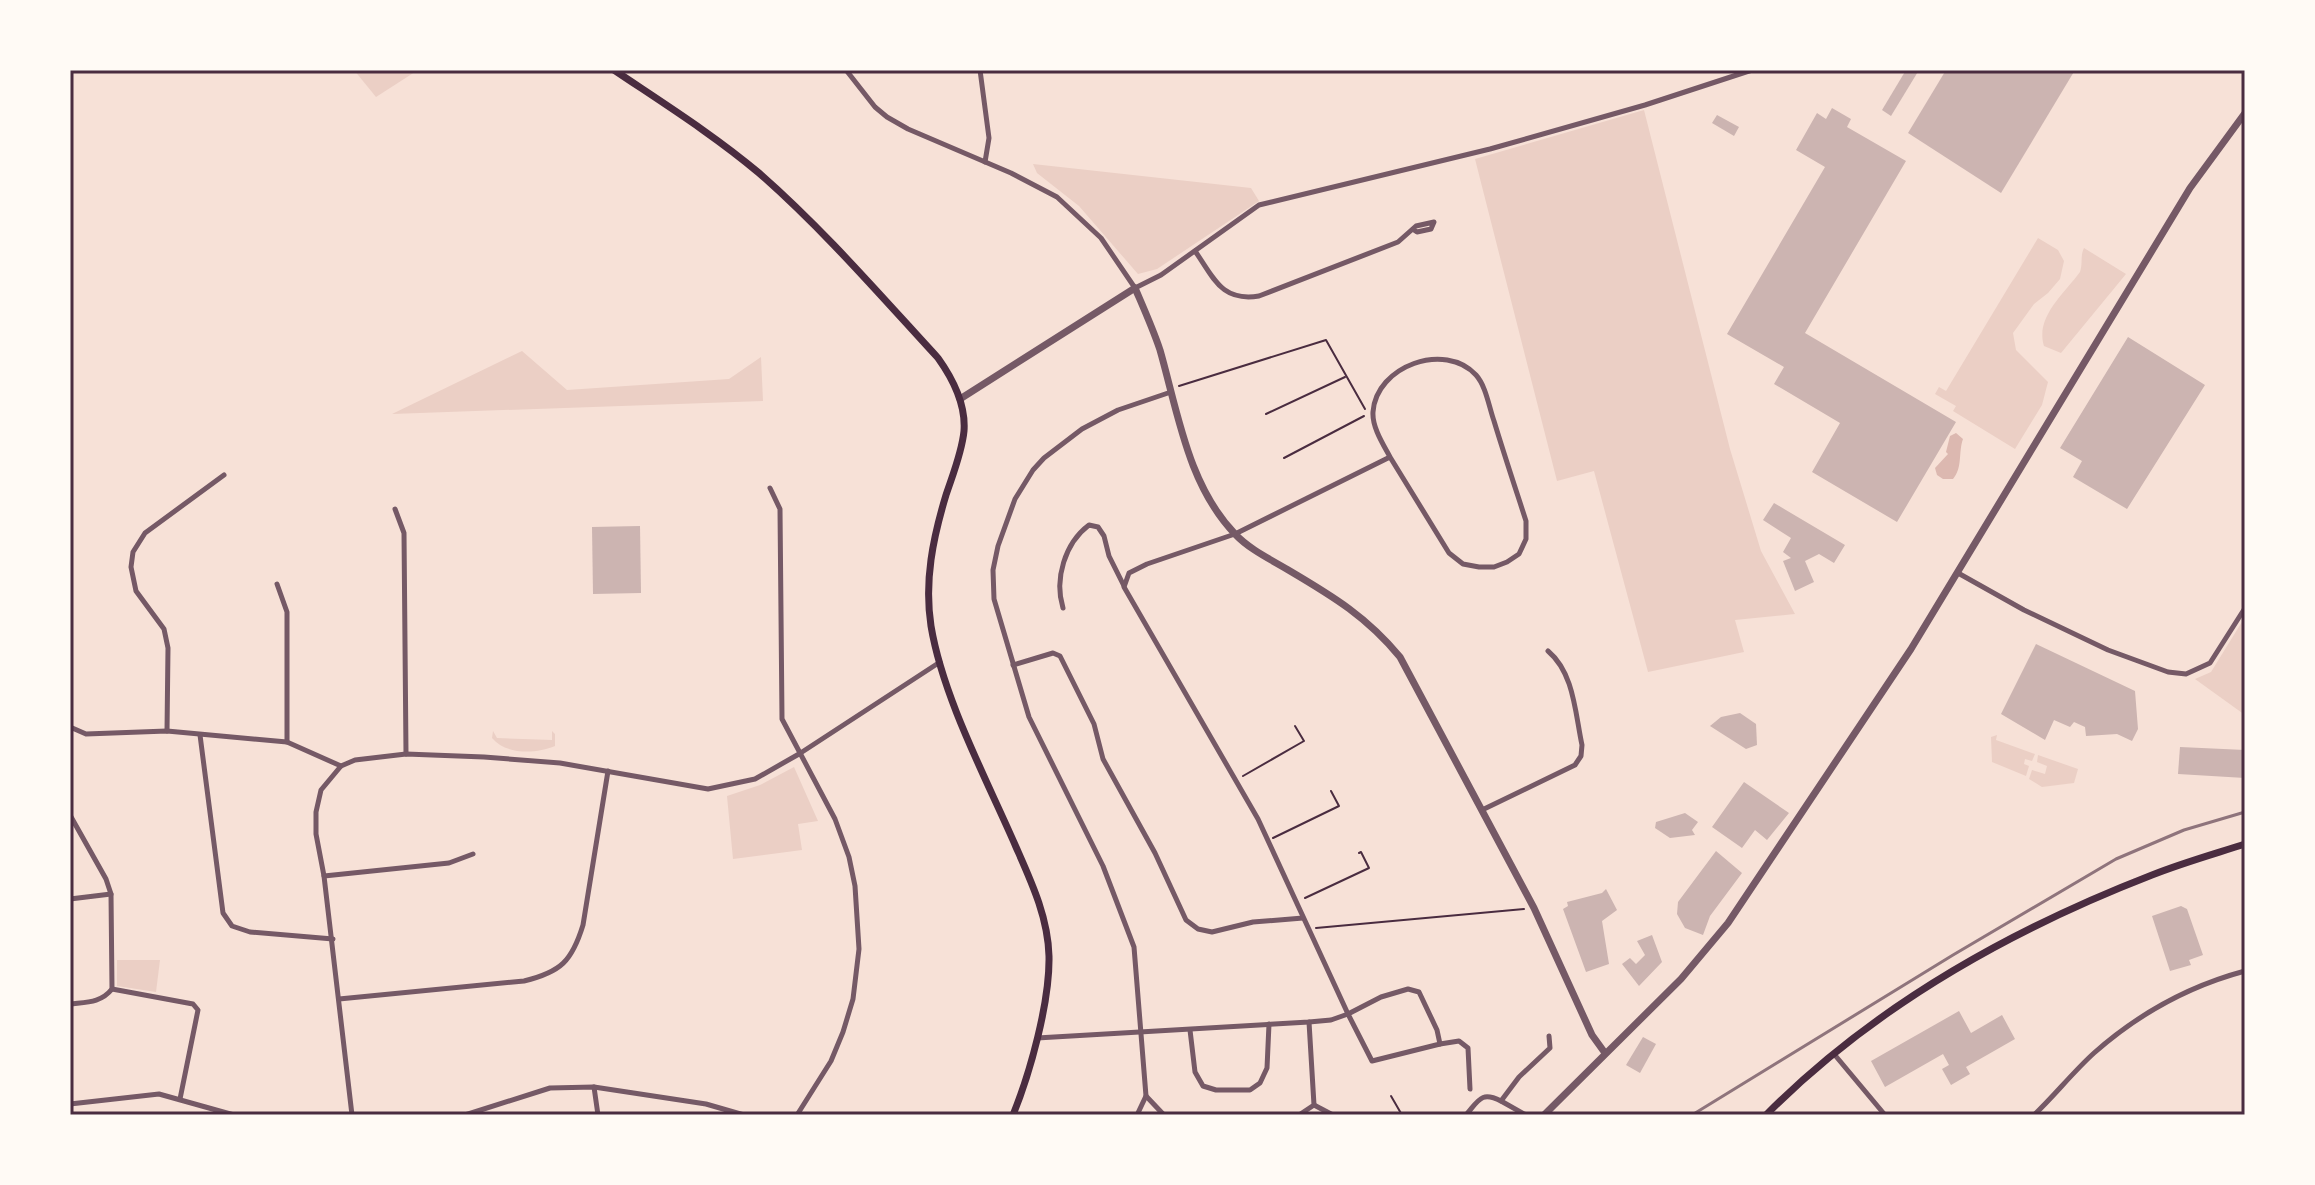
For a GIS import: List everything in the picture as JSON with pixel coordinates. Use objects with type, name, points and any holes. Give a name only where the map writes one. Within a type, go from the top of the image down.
[{"type":"main road","points":[[614,70],[713,137],[798,208],[938,358],[951,377],[960,399],[964,430],[932,545],[928,586],[931,626],[959,715],[1036,892],[1049,957],[1037,1038],[1013,1115]]},
{"type":"main road","points":[[1766,1115],[1833,1053],[1907,998],[1996,947],[2065,912],[2153,874],[2245,844]]},
{"type":"street","points":[[846,70],[875,107],[887,117],[1057,197],[1101,238],[1135,288],[1150,321],[1194,469],[1212,503],[1235,534],[1254,550],[1355,610],[1380,632],[1413,679],[1534,908],[1592,1035],[1605,1053]]},
{"type":"street","points":[[980,70],[989,138],[985,162]]},
{"type":"street","points":[[960,399],[1135,288],[1161,275],[1259,205],[1481,152],[1630,110],[1752,70]]},
{"type":"street","points":[[1544,1115],[1681,979],[1728,923],[1911,649],[2190,188],[2245,113]]},
{"type":"street","points":[[1195,251],[1224,291],[1238,298],[1247,298],[1398,242],[1414,230]]},
{"type":"street","points":[[1447,359],[1464,365],[1479,378],[1526,521],[1526,539],[1519,554],[1494,567],[1463,564],[1449,553],[1390,457],[1372,415],[1376,394],[1388,377],[1405,367],[1425,362],[1447,359]]},
{"type":"street","points":[[1137,1115],[1146,1096],[1134,947],[1103,866],[1029,717],[994,599],[993,570],[1015,499],[1033,470],[1058,445],[1118,410],[1171,390]]},
{"type":"street","points":[[1124,587],[1129,573],[1147,564],[1235,534],[1390,457]]},
{"type":"street","points":[[167,731],[168,648],[164,629],[136,591],[131,567],[133,552],[145,533],[224,475]]},
{"type":"street","points":[[770,488],[780,509],[782,719],[835,819],[849,857],[855,886],[859,949],[853,999],[843,1032],[831,1061],[797,1115]]},
{"type":"street","points":[[395,509],[404,533],[406,754]]},
{"type":"street","points":[[1063,608],[1058,590],[1069,547],[1075,536],[1089,525],[1098,527],[1124,587],[1269,841],[1372,1061],[1459,1041],[1468,1048],[1470,1089]]},
{"type":"street","points":[[1958,573],[2024,610],[2108,650],[2168,672],[2186,674],[2210,663],[2245,608]]},
{"type":"street","points":[[277,584],[287,612],[287,742]]},
{"type":"street","points":[[1482,810],[1575,765],[1581,756],[1582,745],[1566,671],[1548,651]]},
{"type":"street","points":[[1013,665],[1053,653],[1060,656],[1094,724],[1103,759],[1155,853],[1186,920],[1198,929],[1212,932],[1253,922],[1303,918]]},
{"type":"street","points":[[352,1115],[333,939],[316,834],[316,812],[321,790],[341,766],[355,760],[406,754],[560,763],[708,789],[755,779],[940,662]]},
{"type":"street","points":[[70,727],[86,734],[167,731],[287,742],[341,766]]},
{"type":"street","points":[[200,735],[223,913],[232,926],[250,932],[333,939]]},
{"type":"street","points":[[339,999],[524,981],[548,975],[563,964],[576,949],[583,925],[608,771]]},
{"type":"street","points":[[70,815],[106,879],[111,894],[112,989],[99,1000],[70,1004]]},
{"type":"street","points":[[324,876],[449,863],[473,854]]},
{"type":"street","points":[[70,899],[111,894]]},
{"type":"street","points":[[2034,1115],[2089,1058],[2129,1026],[2167,1001],[2245,971]]},
{"type":"street","points":[[112,989],[193,1004],[198,1010],[180,1099]]},
{"type":"street","points":[[1037,1038],[1331,1020],[1399,990],[1408,989],[1419,992],[1437,1030],[1440,1044]]},
{"type":"street","points":[[1309,1022],[1314,1105]]},
{"type":"street","points":[[1190,1030],[1195,1072],[1203,1086],[1216,1090],[1250,1090],[1260,1083],[1267,1068],[1269,1024]]},
{"type":"street","points":[[1501,1101],[1519,1077],[1550,1048],[1549,1036]]},
{"type":"street","points":[[1833,1053],[1885,1115]]},
{"type":"street","points":[[594,1087],[598,1115]]},
{"type":"street","points":[[465,1115],[550,1088],[594,1087],[706,1104],[744,1115]]},
{"type":"street","points":[[70,1104],[159,1094],[234,1115]]},
{"type":"street","points":[[1146,1096],[1164,1115]]},
{"type":"street","points":[[1466,1115],[1481,1097],[1490,1096],[1526,1115]]},
{"type":"street","points":[[1299,1115],[1314,1105]]},
{"type":"street","points":[[1314,1105],[1333,1115]]},
{"type":"path","points":[[1171,390],[1244,363],[1326,340],[1368,414],[1284,458]]},
{"type":"path","points":[[1266,414],[1347,376]]},
{"type":"path","points":[[1235,780],[1304,741],[1295,726]]},
{"type":"path","points":[[1269,841],[1339,806],[1331,791]]},
{"type":"path","points":[[1296,902],[1369,868],[1359,853]]},
{"type":"path","points":[[1309,929],[1534,908]]},
{"type":"path","points":[[1391,1096],[1402,1115]]},
{"type":"shaded area","points":[[354,70],[418,70],[376,97]]},
{"type":"shaded area","points":[[1644,110],[1730,449],[1761,551],[1795,614],[1735,620],[1744,652],[1648,672],[1594,471],[1557,481],[1475,159]]},
{"type":"shaded area","points":[[1033,164],[1251,188],[1259,201],[1157,269],[1138,274],[1079,206],[1037,173]]},
{"type":"shaded area","points":[[2038,238],[2058,250],[2064,261],[2060,279],[2034,304],[2013,333],[2016,350],[2048,382],[2042,405],[2015,449],[1953,411],[1956,406],[1935,394],[1939,387],[1946,391]]},
{"type":"shaded area","points":[[2084,248],[2126,274],[2061,353],[2044,346],[2044,325],[2053,306],[2080,272]]},
{"type":"shaded area","points":[[522,351],[567,390],[729,379],[761,357],[763,401],[392,414]]},
{"type":"shaded area","points":[[1956,433],[1963,439],[1958,470],[1953,479],[1943,479],[1937,475],[1935,468],[1948,454],[1950,436]]},
{"type":"shaded area","points":[[2245,617],[2245,715],[2195,679],[2211,672]]},
{"type":"shaded area","points":[[493,731],[497,738],[552,740],[552,731],[555,746],[539,751],[513,750],[498,744],[492,738]]},
{"type":"shaded area","points":[[1997,735],[1996,740],[2035,754],[2032,761],[2025,759],[2024,764],[2029,766],[2026,776],[1992,762],[1991,737]]},
{"type":"shaded area","points":[[2038,755],[2078,769],[2074,783],[2042,787],[2029,779],[2032,770],[2045,774],[2047,766],[2037,762]]},
{"type":"shaded area","points":[[794,767],[818,821],[798,824],[802,850],[733,859],[727,796],[760,785]]},
{"type":"shaded area","points":[[117,960],[160,960],[156,992],[117,986]]},
{"type":"building","points":[[1906,70],[1919,70],[1891,116],[1882,110]]},
{"type":"building","points":[[1946,70],[2075,70],[2001,193],[1908,133]]},
{"type":"building","points":[[1832,108],[1851,119],[1847,127],[1906,161],[1805,333],[1956,422],[1897,522],[1812,472],[1840,423],[1774,384],[1784,367],[1727,334],[1825,167],[1796,150],[1817,113],[1826,119]]},
{"type":"building","points":[[1717,115],[1739,127],[1734,136],[1712,123]]},
{"type":"building","points":[[2128,337],[2205,385],[2127,509],[2073,477],[2082,461],[2060,448]]},
{"type":"building","points":[[1774,503],[1845,545],[1834,563],[1819,554],[1805,561],[1814,582],[1795,591],[1783,561],[1791,558],[1783,552],[1791,538],[1763,520]]},
{"type":"building","points":[[640,526],[641,593],[593,594],[592,527]]},
{"type":"building","points":[[2036,644],[2135,691],[2138,729],[2132,741],[2117,734],[2086,736],[2085,727],[2074,722],[2070,727],[2054,720],[2045,740],[2001,714]]},
{"type":"building","points":[[1740,713],[1756,724],[1757,745],[1746,749],[1710,726],[1721,717]]},
{"type":"building","points":[[2180,747],[2245,750],[2245,778],[2178,774]]},
{"type":"building","points":[[1744,782],[1789,813],[1767,840],[1755,830],[1742,848],[1712,827]]},
{"type":"building","points":[[1685,813],[1698,822],[1692,830],[1695,835],[1670,838],[1655,828],[1656,822]]},
{"type":"building","points":[[1716,851],[1742,873],[1710,916],[1703,935],[1685,928],[1677,914],[1678,902]]},
{"type":"building","points":[[1606,889],[1617,910],[1602,921],[1609,964],[1586,972],[1563,909],[1568,906],[1567,902],[1602,893]]},
{"type":"building","points":[[2181,906],[2187,909],[2203,955],[2189,960],[2191,965],[2170,971],[2152,916]]},
{"type":"building","points":[[1652,935],[1662,962],[1639,986],[1622,964],[1630,958],[1636,964],[1645,955],[1637,941]]},
{"type":"building","points":[[1959,1011],[1971,1033],[2002,1015],[2015,1039],[1966,1067],[1970,1074],[1951,1085],[1942,1069],[1949,1065],[1943,1054],[1885,1087],[1871,1061]]},
{"type":"building","points":[[1643,1037],[1656,1044],[1640,1073],[1626,1065]]},
{"type":"railway","points":[[1692,1115],[2116,859],[2184,830],[2245,812]]}]
